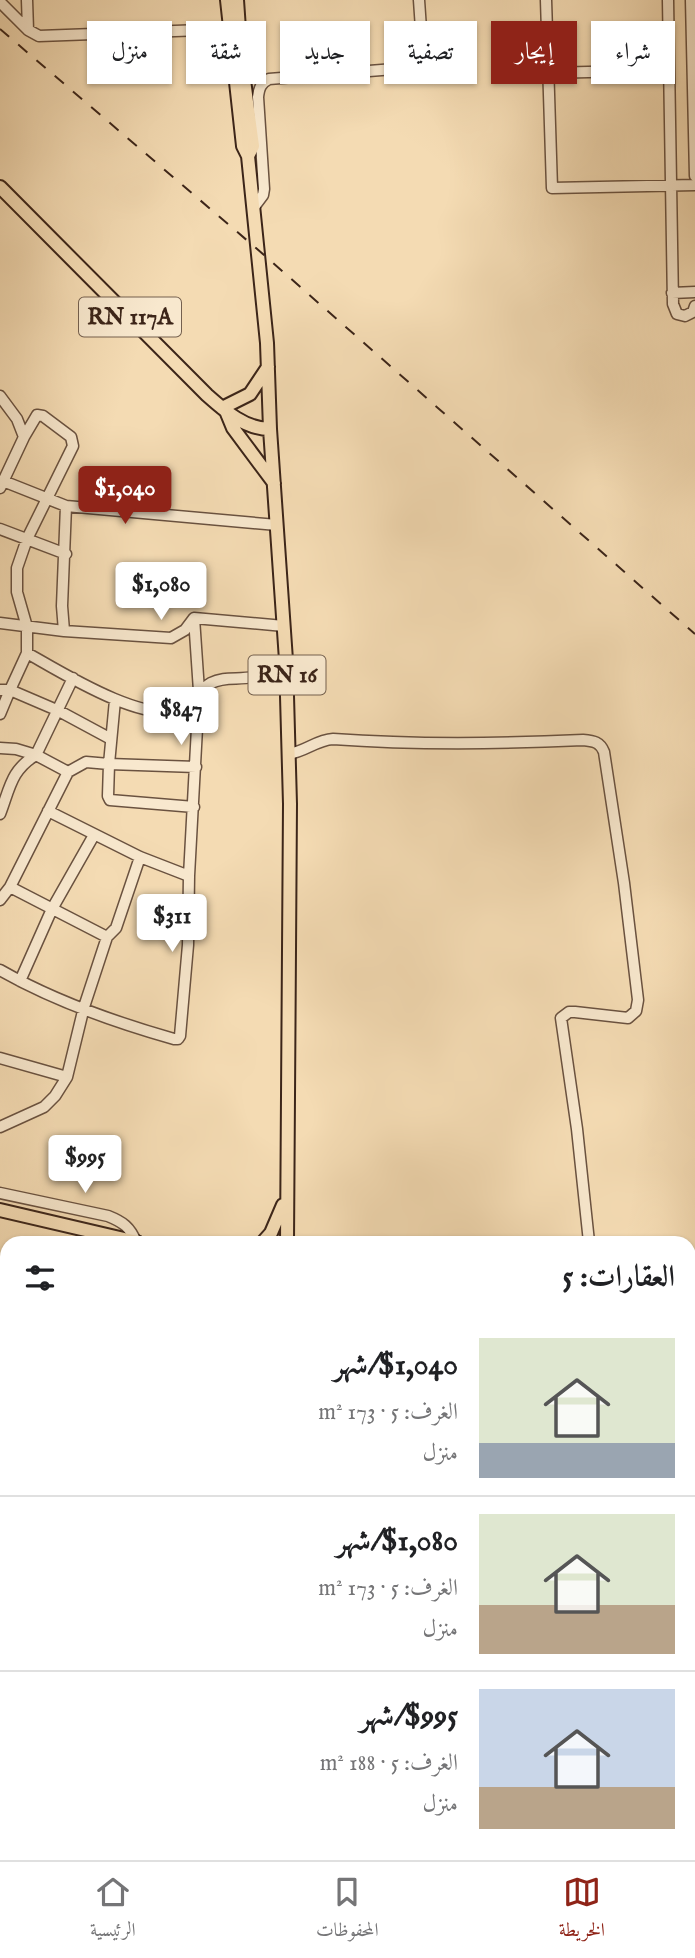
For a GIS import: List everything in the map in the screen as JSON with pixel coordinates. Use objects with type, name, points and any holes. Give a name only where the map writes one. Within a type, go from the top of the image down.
[{"type":"main road","name":"RN 16","points":[[227,0],[228,21]]},
{"type":"main road","name":"RN 16","points":[[237,0],[241,58],[253,146],[248,156]]},
{"type":"main road","name":"RN 16","points":[[236,84],[254,207],[268,366],[286,660],[287,1236]]},
{"type":"main road","name":"RN 117A","points":[[0,187],[224,410],[254,428],[270,429]]},
{"type":"main road","points":[[268,366],[250,394],[224,410],[233,428],[274,483]]},
{"type":"main road","points":[[267,1236],[277,1221],[287,1195]]},
{"type":"main road","points":[[0,1210],[110,1236]]},
{"type":"street","points":[[27,0],[28,30]]},
{"type":"street","points":[[254,207],[264,189],[258,97],[263,82],[269,79],[419,67],[423,58],[419,0]]},
{"type":"street","points":[[546,0],[547,21]]},
{"type":"street","points":[[668,0],[668,21]]},
{"type":"street","points":[[691,0],[695,176]]},
{"type":"street","points":[[0,2],[36,36],[186,31]]},
{"type":"street","points":[[548,84],[552,188],[695,185]]},
{"type":"street","points":[[669,84],[673,304],[677,314],[685,316],[694,310]]},
{"type":"street","points":[[672,293],[695,292]]},
{"type":"street","points":[[0,396],[17,419],[24,436]]},
{"type":"street","points":[[0,714],[5,690],[27,653],[27,628],[17,592],[16,575],[27,539],[47,498],[73,446],[72,439],[40,415],[36,416],[2,484],[47,498],[66,506],[277,526]]},
{"type":"street","points":[[64,631],[66,506]]},
{"type":"street","points":[[0,529],[66,554]]},
{"type":"street","points":[[194,618],[284,626]]},
{"type":"street","points":[[0,623],[27,628],[171,638],[185,630],[194,618]]},
{"type":"street","points":[[0,970],[60,1000],[131,1027],[178,1040],[188,945],[199,691],[194,618]]},
{"type":"street","points":[[27,653],[115,700],[156,711],[181,711],[190,707],[199,691],[211,682],[227,678],[250,678],[286,660]]},
{"type":"street","points":[[0,814],[16,772],[22,763],[36,755],[72,678]]},
{"type":"street","points":[[5,690],[58,711],[111,739]]},
{"type":"street","points":[[115,700],[109,764],[110,800],[194,807]]},
{"type":"street","points":[[288,754],[300,753],[317,742],[332,738],[391,743],[493,744],[583,740],[601,745],[624,883],[638,1000],[636,1011],[628,1018],[569,1012],[561,1018],[578,1129],[588,1236]]},
{"type":"street","points":[[0,748],[36,755],[68,772]]},
{"type":"street","points":[[0,900],[68,772],[86,762],[196,767]]},
{"type":"street","points":[[48,811],[140,857],[189,876]]},
{"type":"street","points":[[20,981],[52,909],[94,835]]},
{"type":"street","points":[[0,1127],[44,1107],[67,1077],[84,1007],[107,937],[116,928],[140,857]]},
{"type":"street","points":[[9,887],[107,937]]},
{"type":"street","points":[[0,1058],[67,1077]]},
{"type":"street","points":[[0,1193],[115,1219],[131,1229],[134,1236]]},
{"type":"railway","points":[[0,29],[256,248],[695,634]]}]
